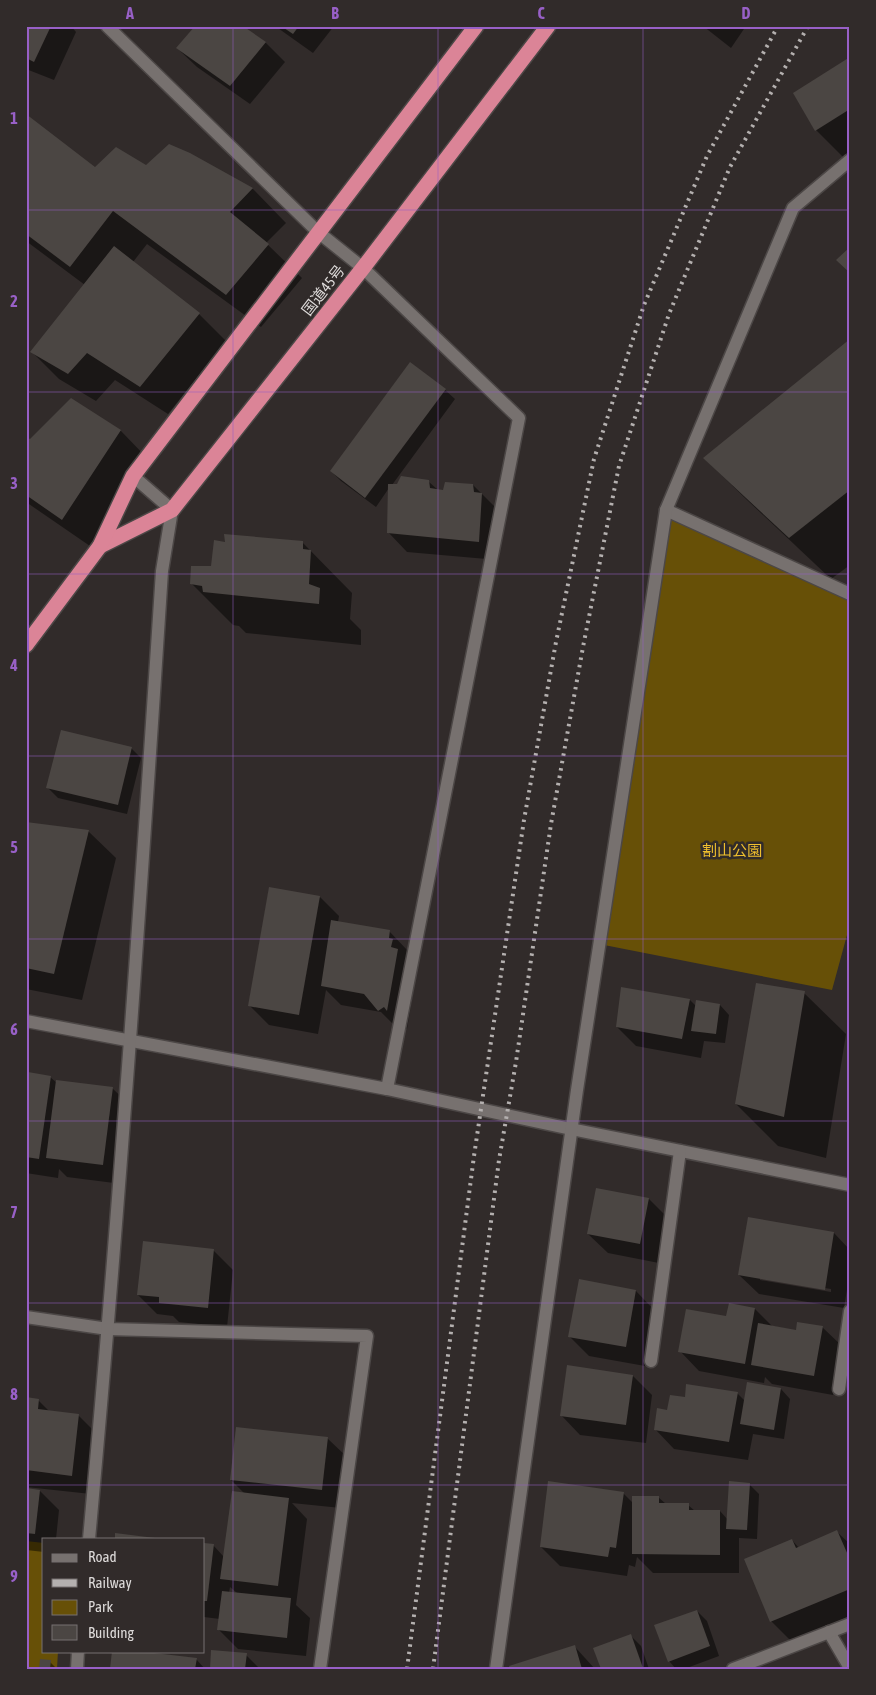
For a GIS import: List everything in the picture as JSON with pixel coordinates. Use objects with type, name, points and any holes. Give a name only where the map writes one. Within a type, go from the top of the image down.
[{"type":"highway","name":"国道45号","points":[[26,645],[100,546],[132,476],[476,26]]},
{"type":"highway","name":"国道45号","points":[[100,546],[172,510],[363,268],[548,26]]},
{"type":"street","points":[[107,26],[318,232],[363,268],[519,418],[387,1089]]},
{"type":"street","points":[[496,1669],[571,1129],[666,510],[793,208],[850,160]]},
{"type":"street","points":[[89,1538],[131,1041],[162,571],[172,510],[132,476]]},
{"type":"street","points":[[666,510],[850,594]]},
{"type":"street","points":[[26,1021],[387,1089],[571,1129],[850,1185]]},
{"type":"street","points":[[651,1361],[680,1151]]},
{"type":"street","points":[[839,1388],[850,1311]]},
{"type":"street","points":[[26,1317],[108,1329],[367,1336],[320,1669]]},
{"type":"street","points":[[733,1669],[749,1666],[850,1624]]},
{"type":"street","points":[[828,1632],[850,1668]]},
{"type":"street","points":[[77,1669],[78,1652]]},
{"type":"green space","name":"割山公園","points":[[666,510],[850,601],[850,924],[832,990],[599,944]]},
{"type":"green space","points":[[26,1541],[42,1543],[42,1652],[58,1652],[57,1669],[26,1669]]},
{"type":"building","points":[[26,26],[51,26],[34,62],[26,58]]},
{"type":"building","points":[[195,26],[243,26],[266,42],[230,86],[176,48]]},
{"type":"building","points":[[281,26],[299,26],[293,34]]},
{"type":"building","points":[[850,57],[850,109],[815,131],[793,93]]},
{"type":"building","points":[[26,114],[95,167],[116,147],[146,165],[169,144],[190,153],[253,188],[230,212],[269,244],[226,295],[113,211],[70,267],[26,234]]},
{"type":"building","points":[[114,246],[200,313],[140,387],[87,353],[68,374],[30,352]]},
{"type":"building","points":[[850,247],[850,273],[836,260]]},
{"type":"building","points":[[850,339],[850,490],[789,538],[703,458]]},
{"type":"building","points":[[410,362],[446,389],[365,498],[330,471]]},
{"type":"building","points":[[71,398],[121,430],[62,520],[26,495],[26,437],[30,439]]},
{"type":"building","points":[[401,476],[429,480],[430,488],[443,490],[445,482],[473,484],[474,492],[482,493],[479,542],[387,533],[388,484],[397,484]]},
{"type":"building","points":[[224,534],[303,541],[303,549],[311,550],[309,584],[320,588],[319,604],[203,592],[202,586],[190,584],[191,566],[211,566],[214,540],[225,542]]},
{"type":"building","points":[[61,730],[132,747],[118,805],[46,788]]},
{"type":"building","points":[[26,822],[89,830],[54,974],[26,968]]},
{"type":"building","points":[[269,887],[320,896],[299,1015],[248,1006]]},
{"type":"building","points":[[331,920],[390,930],[389,938],[393,939],[391,947],[398,949],[387,1011],[384,1007],[378,1011],[364,994],[321,986]]},
{"type":"building","points":[[756,983],[805,991],[784,1117],[735,1104]]},
{"type":"building","points":[[621,987],[690,999],[682,1039],[616,1027]]},
{"type":"building","points":[[696,1000],[720,1004],[716,1034],[691,1031]]},
{"type":"building","points":[[28,1072],[51,1076],[39,1159],[26,1157],[26,1086]]},
{"type":"building","points":[[56,1080],[113,1087],[103,1165],[46,1158]]},
{"type":"building","points":[[596,1188],[649,1198],[640,1244],[587,1234]]},
{"type":"building","points":[[748,1217],[834,1232],[825,1290],[738,1275]]},
{"type":"building","points":[[143,1241],[214,1249],[208,1308],[159,1303],[159,1297],[137,1295]]},
{"type":"building","points":[[579,1279],[636,1290],[626,1347],[568,1337]]},
{"type":"building","points":[[729,1303],[755,1308],[745,1364],[678,1352],[686,1309],[726,1316]]},
{"type":"building","points":[[797,1322],[823,1326],[814,1376],[751,1365],[758,1323],[796,1330]]},
{"type":"building","points":[[567,1365],[633,1375],[626,1425],[560,1416]]},
{"type":"building","points":[[747,1382],[781,1388],[774,1430],[740,1424]]},
{"type":"building","points":[[686,1384],[738,1392],[729,1442],[654,1430],[657,1408],[667,1410],[670,1395],[685,1397]]},
{"type":"building","points":[[26,1397],[39,1399],[38,1409],[79,1414],[72,1476],[26,1470]]},
{"type":"building","points":[[236,1427],[328,1437],[322,1490],[230,1480]]},
{"type":"building","points":[[548,1481],[624,1492],[616,1548],[610,1547],[608,1557],[540,1547]]},
{"type":"building","points":[[729,1481],[750,1483],[747,1530],[726,1529]]},
{"type":"building","points":[[26,1488],[40,1490],[35,1534],[26,1533]]},
{"type":"building","points":[[232,1491],[289,1498],[278,1586],[220,1579]]},
{"type":"building","points":[[632,1496],[659,1496],[659,1503],[689,1503],[689,1510],[720,1510],[720,1555],[632,1554]]},
{"type":"building","points":[[837,1530],[848,1555],[850,1554],[850,1589],[770,1622],[744,1559],[792,1539],[796,1548]]},
{"type":"building","points":[[115,1533],[155,1538],[115,1538]]},
{"type":"building","points":[[205,1543],[214,1544],[207,1601],[205,1601]]},
{"type":"building","points":[[222,1591],[291,1598],[287,1638],[217,1630]]},
{"type":"building","points":[[697,1610],[710,1646],[668,1662],[654,1625]]},
{"type":"building","points":[[631,1634],[643,1668],[601,1669],[593,1648]]},
{"type":"building","points":[[575,1645],[582,1669],[510,1669],[509,1666]]},
{"type":"building","points":[[211,1650],[247,1653],[245,1669],[210,1669]]},
{"type":"building","points":[[112,1652],[146,1652],[197,1658],[195,1669],[110,1669]]},
{"type":"building","points":[[40,1659],[51,1660],[50,1669],[39,1669]]},
{"type":"railway","points":[[407,1669],[474,1156],[524,820],[556,642],[594,459],[644,305],[707,156],[778,26]]},
{"type":"railway","points":[[433,1669],[499,1160],[516,1062],[551,824],[583,647],[619,466],[669,314],[730,167],[808,26]]}]
